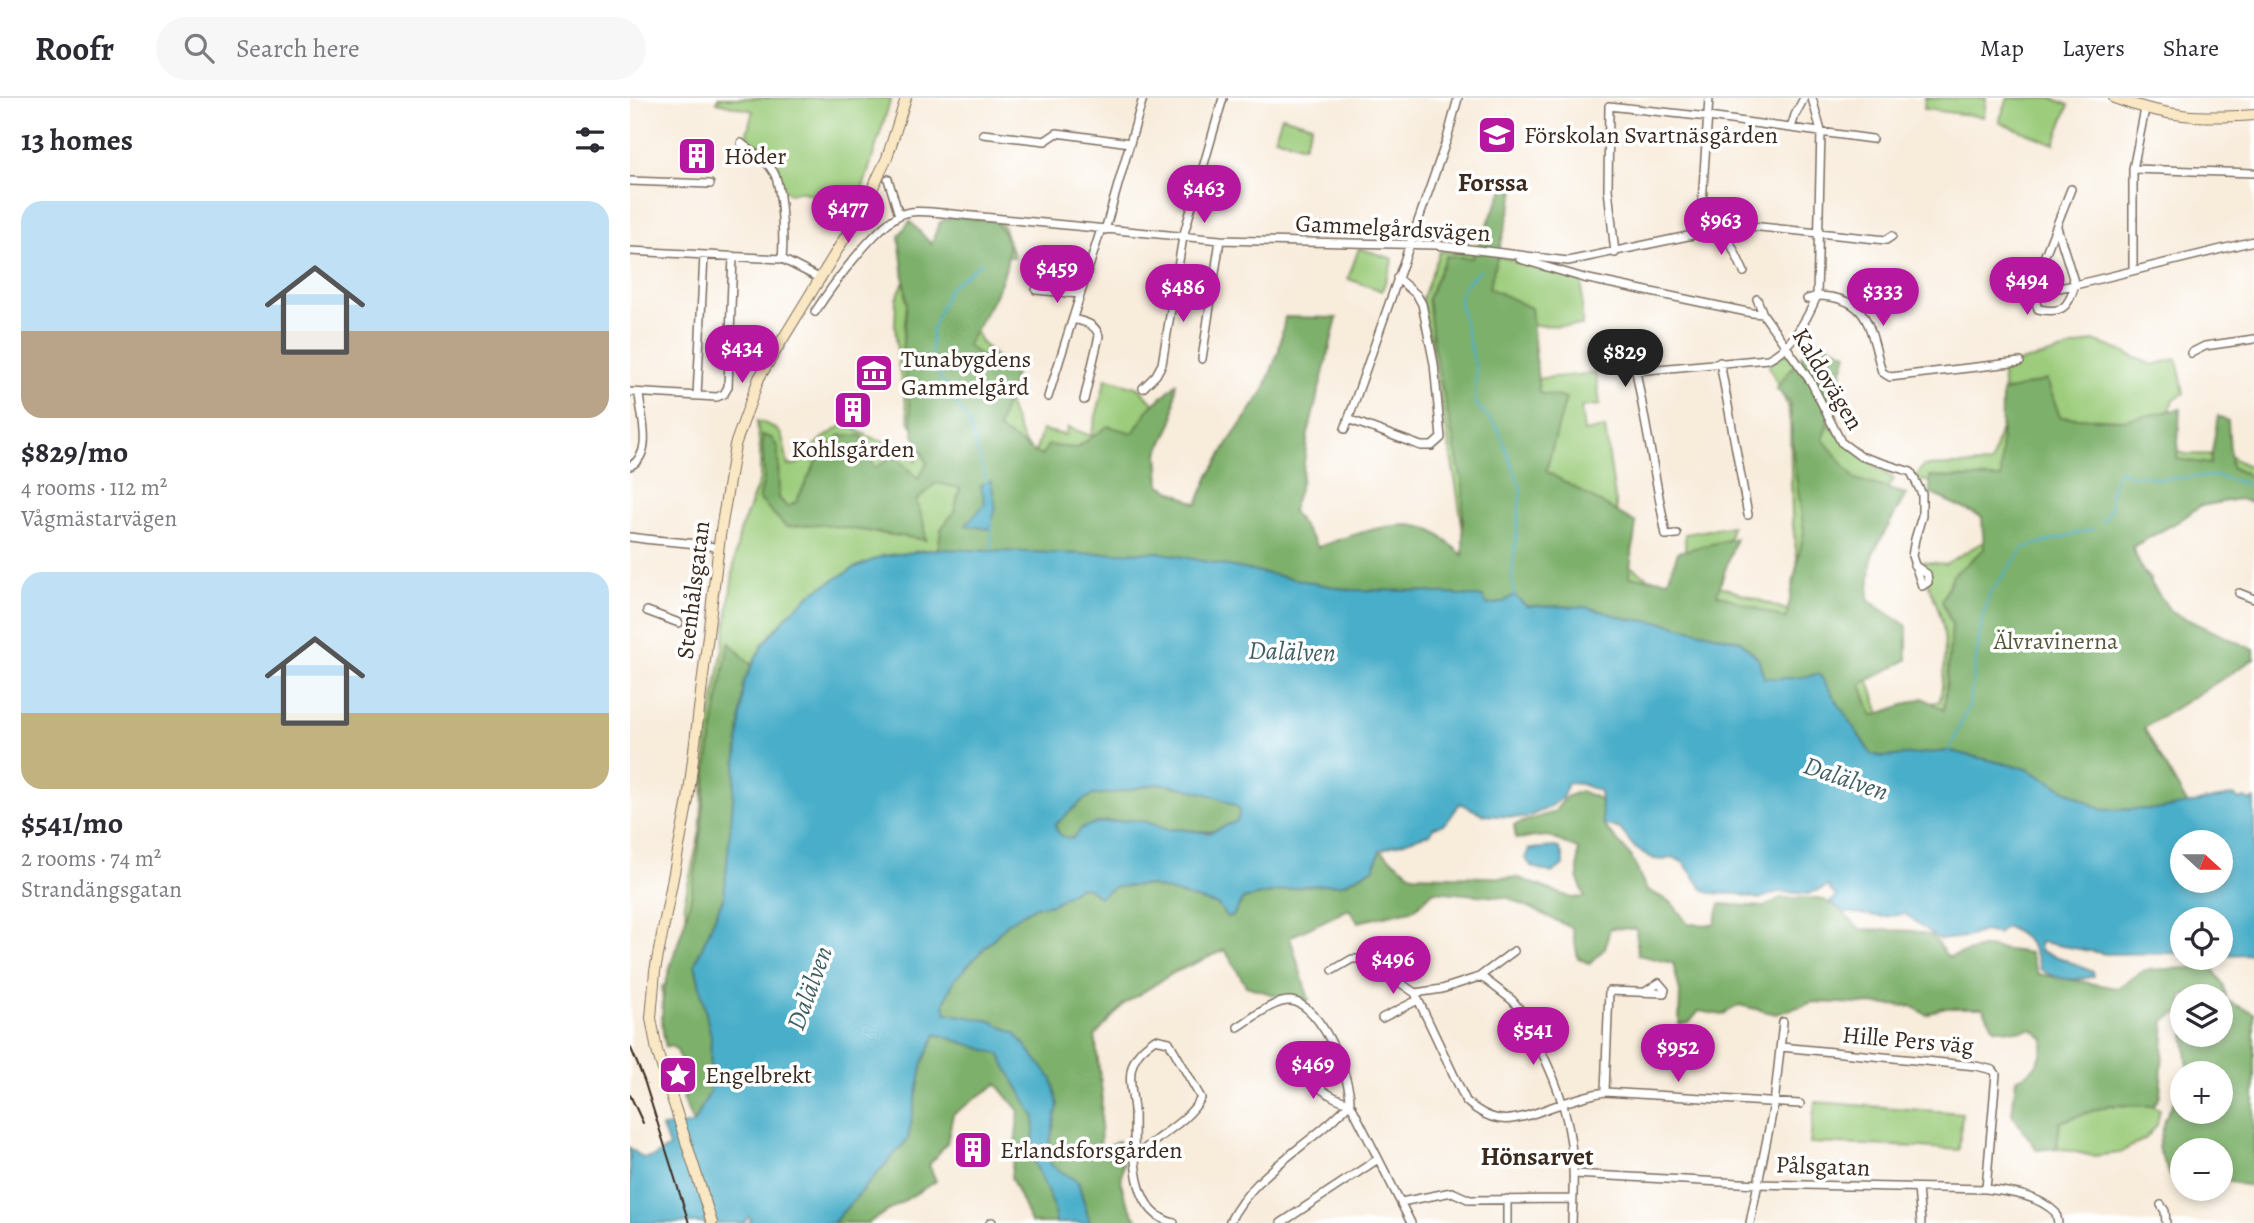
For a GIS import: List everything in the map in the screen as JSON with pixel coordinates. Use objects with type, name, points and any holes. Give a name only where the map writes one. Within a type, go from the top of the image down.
[{"type":"street","name":"Stenhålsgatan","points":[[712,1223],[657,1051],[651,1018],[655,971],[688,800],[719,548],[735,445],[759,378],[863,208],[887,158],[906,98]]},
{"type":"street","points":[[1048,397],[1143,98]]},
{"type":"street","points":[[1143,388],[1156,375],[1162,364],[1182,237],[1223,98]]},
{"type":"street","points":[[1345,429],[1447,139],[1458,98]]},
{"type":"street","points":[[1700,233],[1709,98]]},
{"type":"street","points":[[1791,128],[1794,115],[1804,98]]},
{"type":"street","points":[[1677,534],[1667,535],[1636,371],[1768,359],[1782,353],[1808,315],[1817,296],[1821,131],[1812,98]]},
{"type":"street","points":[[2115,98],[2164,114],[2210,119],[2254,115]]},
{"type":"street","points":[[1615,253],[1608,189],[1609,106],[1872,139]]},
{"type":"street","points":[[2133,270],[2133,169],[2145,110]]},
{"type":"street","points":[[983,134],[1045,141],[1057,133],[1130,142]]},
{"type":"street","points":[[741,143],[775,174],[784,245],[782,260]]},
{"type":"street","points":[[2133,169],[2254,173]]},
{"type":"street","points":[[815,312],[828,291],[872,240],[899,215],[888,179]]},
{"type":"street","points":[[630,181],[710,184]]},
{"type":"street","points":[[2057,227],[2075,285],[2064,308],[2053,312],[2038,309],[2034,283],[2071,190]]},
{"type":"street","name":"Gammelgårdsvägen","points":[[899,215],[942,213],[1220,240],[1409,243],[1501,252],[1554,261],[1586,259],[1741,225],[1762,225],[1886,240],[1892,236]]},
{"type":"street","points":[[1724,229],[1744,272]]},
{"type":"street","points":[[1202,359],[1220,240]]},
{"type":"street","points":[[2035,299],[2042,291],[2254,242]]},
{"type":"street","points":[[630,251],[782,260],[821,279]]},
{"type":"street","name":"Kaldovägen","points":[[1501,252],[1584,278],[1763,314]]},
{"type":"street","points":[[697,396],[705,255]]},
{"type":"street","points":[[630,466],[639,461],[643,452],[634,392],[717,397],[724,394],[728,387],[733,256]]},
{"type":"street","points":[[1348,419],[1421,446],[1432,446],[1441,438],[1434,364],[1422,304],[1417,295],[1397,278]]},
{"type":"street","points":[[1036,290],[1080,294]]},
{"type":"street","points":[[1807,299],[1817,296],[1843,299],[1855,304],[1864,315],[1882,372],[1890,377],[2020,362]]},
{"type":"street","name":"Kaldovägen","points":[[1757,299],[1763,314],[1811,382],[1840,442],[1860,456],[1910,472],[1922,494],[1922,516],[1914,539],[1913,564],[1927,574],[1928,582],[1922,586]]},
{"type":"street","points":[[1073,318],[1092,324],[1099,336],[1084,401]]},
{"type":"street","points":[[2191,353],[2205,346],[2254,339]]},
{"type":"street","points":[[1720,362],[1748,515]]},
{"type":"street","points":[[630,537],[667,543],[701,543],[719,548]]},
{"type":"street","points":[[2239,593],[2254,599]]},
{"type":"street","points":[[647,611],[679,623]]},
{"type":"street","points":[[1382,1018],[1416,996],[1479,977],[1514,951]]},
{"type":"street","points":[[1333,970],[1353,959],[1366,959],[1416,996],[1466,1101],[1489,1117],[1507,1121],[1527,1117],[1563,1103],[1605,1092],[1800,1104]]},
{"type":"street","points":[[1479,977],[1512,1000],[1522,1012],[1563,1103],[1574,1174],[1572,1223]]},
{"type":"street","points":[[1605,1092],[1609,991],[1664,993]]},
{"type":"street","points":[[1238,1027],[1283,1002],[1292,1001],[1307,1007],[1314,1014],[1343,1066],[1350,1091],[1350,1103],[1411,1223]]},
{"type":"street","points":[[1750,1223],[1774,1104],[1783,1021]]},
{"type":"street","points":[[1136,1157],[1196,1107],[1201,1098],[1169,1042],[1155,1038],[1137,1052],[1130,1070],[1136,1157],[1138,1186],[1152,1213],[1161,1222],[1174,1223]]},
{"type":"street","name":"Hille Pers väg","points":[[1781,1047],[1976,1066],[1993,1070],[1996,1074],[1986,1189]]},
{"type":"street","points":[[1298,1066],[1316,1087],[1350,1103]]},
{"type":"street","points":[[1229,1223],[1248,1195],[1272,1168],[1320,1132],[1350,1103]]},
{"type":"street","points":[[1281,1223],[1378,1159]]},
{"type":"street","name":"Pålsgatan","points":[[1574,1174],[1758,1184],[1986,1189],[2014,1193],[2041,1202],[2056,1213],[2058,1223]]},
{"type":"street","points":[[1918,1188],[1921,1223]]},
{"type":"street","points":[[1401,1202],[1452,1192],[1470,1200],[1573,1199]]},
{"type":"street","points":[[1507,1199],[1507,1223]]},
{"type":"street","points":[[2161,1205],[2165,1211],[2166,1223]]},
{"type":"green space","points":[[718,98],[891,98],[864,185],[849,206],[800,191],[790,194],[781,188],[775,149],[745,140],[753,111],[717,102]]},
{"type":"green space","points":[[1925,98],[1986,98],[1984,117],[1924,109]]},
{"type":"green space","points":[[2008,98],[2052,98],[2069,105],[2054,144],[1999,122]]},
{"type":"green space","points":[[1282,116],[1312,125],[1304,146],[1275,137]]},
{"type":"green space","name":"Älvravinerna","points":[[1508,179],[1517,183],[1489,288],[1531,308],[1539,393],[1566,398],[1546,471],[1636,523],[1629,577],[1668,580],[1678,552],[1736,538],[1717,594],[1786,619],[1804,531],[1794,463],[1790,403],[1776,388],[1815,339],[1847,353],[1823,439],[1855,479],[1906,494],[1872,555],[1868,600],[1907,626],[1907,660],[1861,684],[1872,716],[1923,698],[1944,710],[1952,625],[1942,601],[1953,575],[1984,549],[1982,517],[1930,493],[1930,477],[2001,478],[2002,392],[2047,380],[2060,417],[2123,420],[2180,409],[2177,459],[2210,464],[2218,416],[2228,421],[2231,467],[2254,478],[2254,503],[2238,499],[2200,506],[2132,547],[2142,570],[2171,612],[2254,650],[2254,659],[2144,728],[2188,805],[2162,809],[2102,810],[2027,769],[1950,751],[1884,757],[1871,754],[1819,674],[1796,678],[1764,678],[1758,658],[1740,641],[1664,623],[1628,619],[1586,607],[1502,603],[1487,605],[1482,597],[1414,591],[1349,590],[1158,552],[1082,554],[938,549],[941,529],[954,512],[960,488],[936,483],[916,501],[926,540],[820,524],[786,527],[759,499],[764,479],[762,435],[772,438],[778,448],[779,498],[787,507],[796,502],[819,456],[841,435],[862,436],[874,468],[895,456],[918,479],[927,463],[914,435],[902,351],[907,304],[899,236],[910,221],[931,244],[940,222],[953,216],[994,221],[1007,241],[1008,256],[1001,282],[967,345],[989,363],[1015,373],[998,429],[1041,456],[1048,445],[1076,448],[1108,426],[1133,433],[1148,410],[1176,384],[1173,421],[1158,453],[1160,485],[1197,504],[1209,476],[1230,440],[1263,392],[1279,350],[1285,317],[1337,318],[1308,434],[1301,483],[1292,511],[1318,547],[1375,529],[1406,525],[1432,531],[1463,555],[1463,486],[1434,348],[1428,298],[1446,256],[1472,258]]},
{"type":"green space","name":"Älvravinerna","points":[[986,222],[1002,223],[1014,257],[989,256],[971,322],[981,342],[1001,362],[1009,406],[1023,441],[1035,454],[1042,430],[1065,435],[1068,427],[1091,436],[1106,378],[1139,388],[1160,411],[1148,530],[1468,566],[1456,484],[1422,300],[1440,251],[1480,253],[1506,258],[1582,282],[1582,326],[1509,325],[1513,381],[1596,373],[1600,405],[1581,407],[1584,432],[1605,428],[1618,519],[1608,552],[1686,602],[1685,534],[1732,526],[1717,585],[1795,613],[1798,565],[1792,518],[1790,424],[1788,407],[1769,366],[1771,360],[1787,353],[1792,358],[1809,396],[1832,428],[1860,454],[1894,479],[1859,533],[1865,669],[1880,714],[1940,701],[1945,659],[1943,628],[1920,561],[1945,564],[1993,536],[1988,509],[1928,481],[1914,480],[1923,466],[1991,464],[2006,409],[2001,366],[2093,341],[2152,365],[2177,359],[2184,393],[2173,401],[2170,407],[2175,451],[2185,454],[2227,455],[2254,469],[2254,499],[2200,506],[2132,547],[2142,570],[2151,580],[2134,722],[2173,792],[1214,558],[943,548],[917,551],[782,623],[763,644],[744,679],[694,1121],[685,1096],[692,1085],[689,1072],[663,1020],[662,986],[675,985],[687,917],[684,903],[700,831],[707,737],[735,558],[740,531],[760,479],[757,421],[774,428],[782,436],[788,466],[797,464],[819,441],[848,422],[860,432],[893,444],[915,462],[921,453],[922,444],[909,421],[898,362],[896,299],[909,271]]},
{"type":"green space","points":[[1359,248],[1393,259],[1382,291],[1348,279]]},
{"type":"green space","points":[[729,642],[752,666],[744,682],[724,896],[695,964],[711,1036],[710,1092],[693,1124],[683,1098],[690,1090],[677,1050],[671,1046],[666,1047],[662,1005],[692,891],[710,748]]},
{"type":"green space","points":[[1156,784],[1188,789],[1232,804],[1240,809],[1237,821],[1223,829],[1209,831],[1168,830],[1138,821],[1108,821],[1098,823],[1068,839],[1059,834],[1055,825],[1083,800],[1093,795]]},
{"type":"green space","points":[[1580,791],[1600,799],[1605,827],[1631,856],[1646,889],[1672,903],[1688,924],[1714,925],[1720,904],[1764,907],[1780,898],[1819,898],[1835,905],[1860,929],[1914,931],[1932,936],[1948,957],[1986,947],[2030,953],[2038,974],[2117,988],[2145,970],[2170,969],[2214,970],[2223,984],[2170,984],[2170,1017],[2165,1020],[2160,1097],[2153,1106],[2110,1105],[2060,1122],[2057,1148],[2037,1150],[2012,1114],[2016,1079],[2037,1064],[2044,1039],[2032,1029],[2018,1031],[1994,1028],[1983,1008],[1941,1008],[1927,1015],[1911,1006],[1814,1002],[1776,1014],[1739,1005],[1722,1015],[1699,1011],[1689,1023],[1679,1024],[1680,992],[1673,963],[1638,955],[1636,929],[1610,928],[1605,948],[1590,964],[1578,958],[1572,928],[1509,898],[1434,891],[1415,909],[1358,922],[1349,909],[1290,937],[1309,1000],[1280,997],[1246,986],[1225,950],[1175,972],[1124,1004],[1095,1036],[1102,1092],[1100,1150],[1118,1141],[1123,1152],[1123,1191],[1140,1223],[1090,1223],[1078,1182],[1051,1166],[1049,1145],[1058,1105],[991,1021],[946,1013],[944,1003],[954,980],[1008,923],[1034,907],[1053,904],[1079,887],[1148,885],[1218,905],[1227,917],[1233,916],[1243,899],[1304,886],[1344,884],[1374,868],[1379,850],[1413,875],[1519,878],[1572,898],[1585,897],[1578,879],[1578,849],[1548,836],[1516,839],[1514,825],[1554,812],[1566,797]]},
{"type":"green space","points":[[2233,1004],[2254,1013],[2254,1187],[2233,1183],[2233,1138],[2170,1138],[2170,1175],[2158,1148],[2170,1109],[2170,1124],[2233,1124],[2233,1061],[2187,1061],[2186,1047],[2233,1047]]},
{"type":"green space","points":[[935,1034],[999,1053],[1035,1118],[1032,1157],[1053,1204],[1056,1223],[1031,1223],[1011,1177],[1019,1111],[997,1084],[953,1114],[947,1143],[929,1165],[936,1181],[868,1223],[833,1223],[908,1139],[923,1062]]},
{"type":"green space","points":[[1815,1102],[1962,1113],[1959,1150],[1810,1143]]},
{"type":"green space","points":[[2110,1105],[2153,1106],[2160,1109],[2157,1125],[2145,1139],[2119,1153],[2093,1156],[2057,1148],[2060,1122]]},
{"type":"water","points":[[991,481],[996,508],[990,529],[966,525],[985,504],[981,485]]},
{"type":"water","name":"Dalälven","points":[[938,549],[1082,554],[1158,552],[1349,590],[1414,591],[1482,597],[1488,605],[1502,603],[1514,595],[1526,606],[1586,607],[1628,619],[1664,623],[1740,641],[1758,658],[1764,678],[1796,678],[1819,674],[1871,754],[1884,757],[1950,751],[2027,769],[2102,810],[2162,809],[2234,795],[2239,800],[2254,799],[2254,954],[2233,955],[2233,907],[2170,907],[2170,953],[2106,954],[2039,943],[2040,951],[2093,972],[2094,976],[2066,979],[2040,969],[2030,944],[2007,927],[1998,934],[1983,931],[1967,937],[1940,940],[1905,914],[1882,917],[1845,912],[1830,903],[1836,896],[1829,886],[1808,894],[1778,892],[1759,899],[1738,894],[1710,893],[1702,888],[1684,863],[1673,857],[1654,859],[1635,848],[1620,829],[1603,824],[1600,791],[1581,784],[1568,783],[1562,798],[1548,808],[1525,818],[1484,815],[1460,803],[1447,821],[1434,827],[1431,833],[1380,850],[1374,868],[1343,884],[1304,886],[1243,899],[1233,916],[1227,917],[1218,905],[1148,885],[1114,887],[1099,897],[1089,888],[1079,887],[1053,904],[1034,907],[1008,923],[954,980],[944,1003],[946,1013],[991,1021],[1015,1033],[1052,1079],[1058,1105],[1049,1145],[1051,1165],[1078,1182],[1090,1223],[1056,1223],[1053,1204],[1032,1157],[1035,1118],[999,1054],[936,1034],[923,1062],[908,1139],[833,1223],[749,1223],[751,1218],[748,1217],[744,1223],[630,1223],[630,1148],[643,1158],[653,1157],[669,1147],[662,1127],[693,1124],[710,1092],[711,1036],[695,964],[724,896],[744,682],[763,644],[788,615],[812,593],[854,568],[882,556]],"holes":[[[1156,784],[1188,789],[1232,804],[1240,809],[1237,821],[1209,833],[1167,830],[1147,822],[1131,820],[1097,823],[1083,827],[1072,839],[1061,835],[1056,828],[1055,825],[1083,800],[1093,795]]]},
{"type":"water","points":[[1559,848],[1563,856],[1563,865],[1552,873],[1532,867],[1525,858],[1529,849]]},
{"type":"waterway","points":[[982,262],[949,288],[932,330],[931,363],[969,423],[987,483]]},
{"type":"waterway","points":[[1480,270],[1461,289],[1460,305],[1476,369],[1475,403],[1498,428],[1521,489],[1512,576],[1514,596]]},
{"type":"waterway","points":[[2103,522],[2111,506],[2110,493],[2119,470],[2134,476],[2144,475],[2156,479],[2216,476],[2254,486]]},
{"type":"waterway","points":[[991,550],[992,520]]},
{"type":"waterway","points":[[1948,753],[1969,706],[1982,619],[1990,593],[2024,548],[2093,529]]},
{"type":"railway","points":[[630,1046],[644,1080],[689,1223]]},
{"type":"railway","points":[[630,1095],[643,1123]]},
{"type":"place","name":"Förskolan Svartnäsgården","points":[[1497,135]]},
{"type":"place","name":"Höder","points":[[697,156]]},
{"type":"place","name":"Tunabygdens Gammelgård","points":[[874,373]]},
{"type":"place","name":"Kohlsgården","points":[[853,410]]},
{"type":"place","name":"Engelbrekt","points":[[678,1075]]},
{"type":"place","name":"Erlandsforsgården","points":[[973,1150]]},
{"type":"district","name":"Forssa","points":[[1493,182]]},
{"type":"district","name":"Hönsarvet","points":[[1537,1156]]}]
